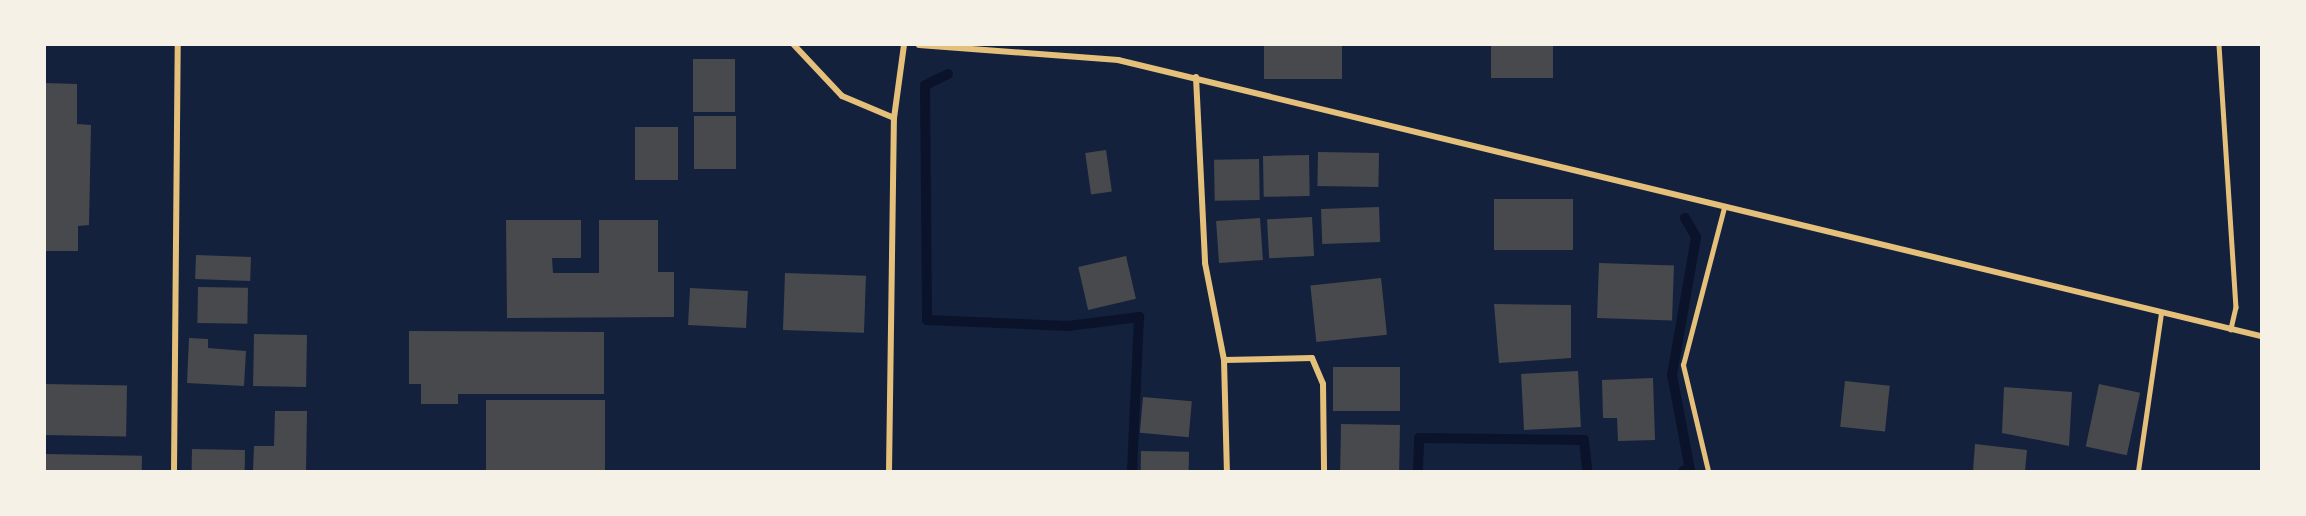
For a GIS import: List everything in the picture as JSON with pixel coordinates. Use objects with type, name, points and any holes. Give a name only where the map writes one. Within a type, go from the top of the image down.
[{"type":"street","points":[[174,471],[178,45]]},
{"type":"street","points":[[794,45],[842,96],[894,118]]},
{"type":"street","points":[[889,471],[894,118],[904,45]]},
{"type":"street","points":[[920,45],[1054,52],[1196,77],[1724,208],[2261,336]]},
{"type":"street","points":[[1196,77],[1205,263],[1224,360],[1227,471]]},
{"type":"street","points":[[1224,360],[1312,358],[1323,384],[1324,471]]},
{"type":"lane","points":[[2219,45],[2236,307],[2231,329]]},
{"type":"lane","points":[[1708,471],[1683,365],[1724,208]]},
{"type":"lane","points":[[2138,471],[2161,314]]},
{"type":"building","points":[[1264,45],[1342,45],[1342,79],[1264,79]]},
{"type":"building","points":[[1491,45],[1553,45],[1553,78],[1491,78]]},
{"type":"building","points":[[693,59],[735,59],[735,112],[693,112]]},
{"type":"building","points":[[45,83],[77,84],[77,124],[91,125],[89,225],[78,226],[78,251],[45,251]]},
{"type":"building","points":[[694,116],[736,116],[736,169],[694,169]]},
{"type":"building","points":[[635,127],[678,127],[678,180],[635,180]]},
{"type":"building","points":[[1106,150],[1112,192],[1091,195],[1085,153]]},
{"type":"building","points":[[1318,152],[1379,153],[1378,187],[1317,186]]},
{"type":"building","points":[[1309,155],[1310,196],[1264,197],[1263,156]]},
{"type":"building","points":[[1259,159],[1260,200],[1215,201],[1214,160]]},
{"type":"building","points":[[1494,199],[1573,199],[1573,250],[1494,250]]},
{"type":"building","points":[[1379,207],[1380,242],[1322,244],[1321,209]]},
{"type":"building","points":[[1312,217],[1314,256],[1269,258],[1267,219]]},
{"type":"building","points":[[1260,218],[1263,260],[1219,263],[1216,221]]},
{"type":"building","points":[[506,220],[581,220],[581,258],[552,258],[553,273],[599,273],[599,220],[658,220],[658,272],[674,272],[674,317],[507,318]]},
{"type":"building","points":[[196,255],[251,257],[250,281],[195,279]]},
{"type":"building","points":[[1126,256],[1136,299],[1088,310],[1078,267]]},
{"type":"building","points":[[1599,263],[1674,266],[1672,321],[1597,318]]},
{"type":"building","points":[[785,273],[866,276],[864,333],[783,330]]},
{"type":"building","points":[[1381,278],[1387,335],[1316,342],[1310,285]]},
{"type":"building","points":[[198,287],[248,288],[247,324],[197,323]]},
{"type":"building","points":[[690,288],[748,291],[746,328],[688,325]]},
{"type":"building","points":[[1494,304],[1571,305],[1571,358],[1499,363]]},
{"type":"building","points":[[409,331],[604,332],[604,394],[458,394],[458,404],[421,404],[421,384],[409,384]]},
{"type":"building","points":[[254,334],[307,335],[306,387],[253,386]]},
{"type":"building","points":[[189,338],[208,339],[208,348],[246,351],[244,386],[187,383]]},
{"type":"building","points":[[1333,367],[1400,367],[1400,411],[1333,411]]},
{"type":"building","points":[[1578,371],[1581,427],[1524,430],[1521,374]]},
{"type":"building","points":[[1653,378],[1655,440],[1618,441],[1617,418],[1603,418],[1602,380]]},
{"type":"building","points":[[1845,381],[1890,386],[1885,431],[1840,427]]},
{"type":"building","points":[[45,384],[127,385],[126,436],[45,435]]},
{"type":"building","points":[[2099,384],[2140,393],[2127,455],[2086,447]]},
{"type":"building","points":[[2004,387],[2072,392],[2069,446],[2002,433]]},
{"type":"building","points":[[1143,397],[1192,401],[1189,437],[1140,433]]},
{"type":"building","points":[[486,400],[605,400],[605,471],[486,471]]},
{"type":"building","points":[[275,411],[307,411],[306,471],[253,471],[254,446],[274,446]]},
{"type":"building","points":[[1341,424],[1400,425],[1399,471],[1340,471]]},
{"type":"building","points":[[1975,444],[2027,450],[2025,471],[1973,471]]},
{"type":"building","points":[[192,449],[245,450],[245,471],[192,471]]},
{"type":"building","points":[[1141,451],[1189,452],[1189,471],[1141,471]]},
{"type":"building","points":[[46,454],[142,456],[142,471],[46,471]]},
{"type":"waterway","points":[[948,74],[925,85],[927,320],[1068,326],[1139,317],[1132,471]]},
{"type":"waterway","points":[[1683,471],[1690,470],[1672,375],[1696,237],[1685,218]]},
{"type":"waterway","points":[[1418,471],[1419,438],[1584,440],[1587,471]]}]
